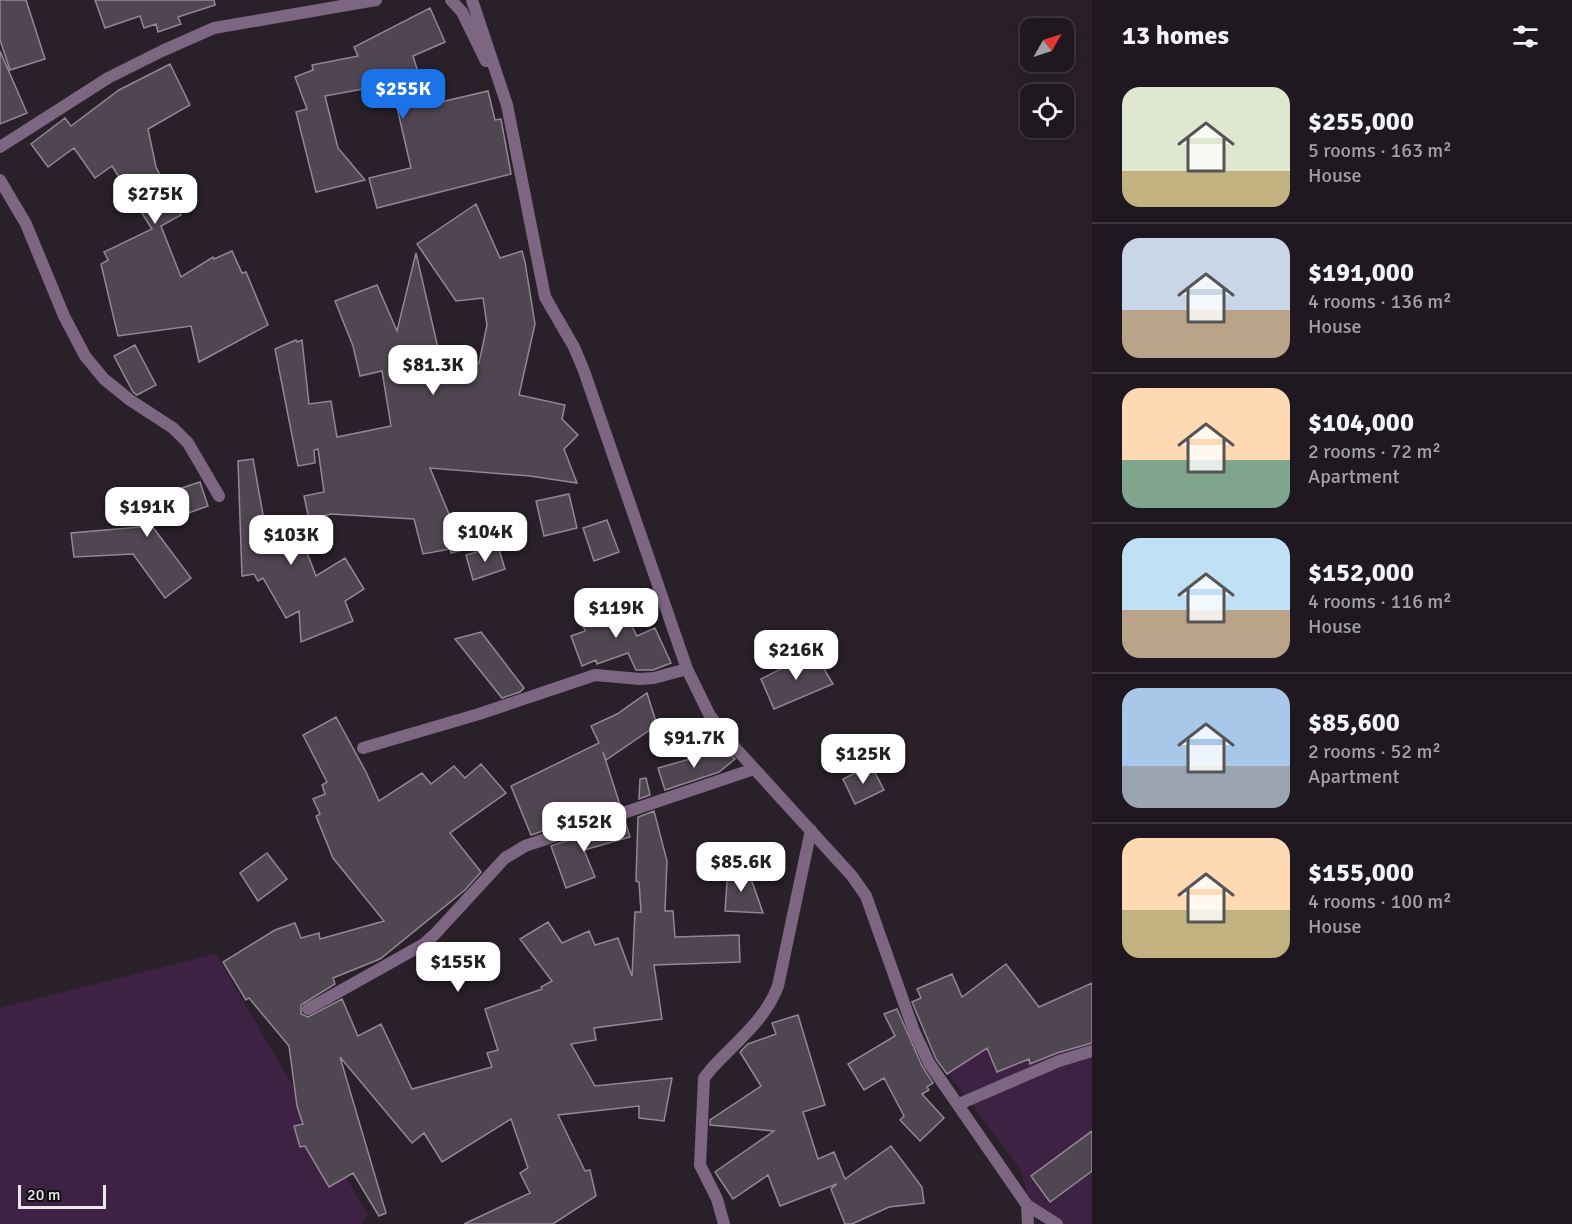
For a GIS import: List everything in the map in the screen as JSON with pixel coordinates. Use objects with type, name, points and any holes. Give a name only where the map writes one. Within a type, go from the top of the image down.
[{"type":"street","points":[[0,147],[108,78],[214,28],[376,0]]},
{"type":"street","points":[[451,0],[462,12],[507,105]]},
{"type":"street","points":[[472,0],[507,105],[545,297],[574,347],[584,371],[687,669],[709,714],[729,741],[852,876],[866,896],[914,1031],[929,1063],[960,1104],[1027,1205],[1057,1224]]},
{"type":"street","points":[[0,180],[26,224],[64,316],[85,356],[104,379],[130,400],[173,428],[188,443],[219,496]]},
{"type":"street","points":[[363,748],[479,714],[595,675],[640,679],[654,678],[687,669]]},
{"type":"street","points":[[308,1009],[424,944],[492,871],[514,851],[754,769]]},
{"type":"street","points":[[724,1224],[717,1199],[700,1165],[704,1078],[766,1012],[773,1000],[778,986],[811,831]]},
{"type":"street","points":[[960,1104],[1059,1061],[1092,1051]]},
{"type":"street","points":[[1027,1205],[1028,1224]]},
{"type":"shaded area","points":[[216,954],[368,1215],[361,1224],[0,1224],[0,1008]]},
{"type":"shaded area","points":[[1092,998],[1092,1224],[1057,1224],[1031,1204],[1020,1169],[934,1054]]},
{"type":"building","points":[[0,0],[26,0],[45,59],[10,70],[0,40]]},
{"type":"building","points":[[95,0],[214,0],[215,5],[178,17],[181,24],[158,32],[156,24],[144,28],[140,16],[105,28]]},
{"type":"building","points":[[430,8],[445,42],[413,56],[428,105],[488,91],[495,120],[501,119],[511,174],[377,208],[369,178],[411,168],[392,86],[370,94],[368,88],[325,96],[338,148],[365,180],[316,192],[296,112],[307,109],[295,77],[313,70],[312,65],[358,56],[354,47]]},
{"type":"building","points":[[0,51],[27,113],[0,124]]},
{"type":"building","points":[[170,64],[190,105],[148,129],[156,167],[181,215],[161,226],[181,277],[213,257],[214,259],[232,251],[242,273],[246,272],[268,325],[199,362],[191,326],[118,336],[101,264],[108,260],[104,252],[152,229],[112,166],[95,178],[74,148],[48,167],[31,144],[65,118],[71,126],[119,90]]},
{"type":"building","points":[[476,204],[500,258],[522,251],[535,324],[519,395],[565,405],[562,419],[578,435],[564,449],[577,483],[530,476],[430,468],[451,519],[470,515],[478,546],[451,553],[450,549],[423,554],[414,519],[331,514],[309,519],[304,496],[324,492],[318,449],[314,450],[315,463],[298,466],[275,349],[296,340],[297,342],[302,340],[309,404],[331,401],[337,437],[391,426],[382,371],[360,376],[353,346],[335,301],[377,285],[397,331],[416,253],[441,361],[479,363],[487,325],[483,298],[456,301],[417,244]]},
{"type":"building","points":[[135,345],[156,385],[137,395],[133,392],[114,356]]},
{"type":"building","points":[[253,459],[266,531],[296,524],[316,576],[345,558],[364,589],[345,601],[353,621],[301,642],[299,611],[286,618],[263,578],[258,581],[254,574],[242,576],[238,461]]},
{"type":"building","points":[[200,482],[208,506],[152,526],[191,578],[165,598],[133,554],[74,557],[71,533],[151,526],[136,503]]},
{"type":"building","points":[[569,494],[577,528],[544,536],[536,501]]},
{"type":"building","points":[[607,520],[619,552],[594,561],[583,528]]},
{"type":"building","points":[[498,546],[505,569],[473,580],[466,555]]},
{"type":"building","points":[[608,596],[615,620],[626,615],[637,636],[655,628],[671,663],[653,670],[636,670],[628,653],[597,664],[596,660],[582,666],[571,636],[585,631],[577,609]]},
{"type":"building","points":[[481,632],[524,688],[520,692],[502,698],[455,639]]},
{"type":"building","points":[[814,652],[833,684],[774,709],[761,679]]},
{"type":"building","points":[[647,693],[657,725],[606,760],[603,752],[620,805],[531,835],[511,786],[599,743],[591,726],[617,714]]},
{"type":"building","points":[[336,717],[379,801],[422,773],[431,784],[454,766],[465,778],[481,764],[506,793],[450,833],[481,872],[465,890],[380,959],[333,978],[335,984],[301,1005],[301,1014],[308,1017],[342,999],[358,1036],[381,1024],[412,1089],[492,1067],[487,1053],[498,1050],[485,1009],[542,989],[541,987],[552,981],[520,939],[548,922],[562,943],[589,931],[595,945],[618,938],[632,976],[635,912],[641,912],[639,882],[636,881],[638,817],[654,811],[667,861],[665,911],[673,911],[675,937],[739,935],[740,962],[654,965],[662,1019],[594,1028],[596,1040],[571,1044],[595,1086],[672,1078],[664,1121],[639,1118],[639,1106],[558,1115],[585,1171],[590,1170],[596,1196],[553,1224],[464,1224],[530,1193],[520,1173],[528,1168],[511,1119],[442,1162],[424,1133],[412,1143],[340,1057],[386,1213],[379,1216],[353,1173],[329,1187],[305,1146],[300,1147],[294,1126],[303,1124],[297,1106],[289,1046],[249,998],[246,1000],[223,962],[275,930],[295,923],[301,938],[319,933],[320,939],[384,921],[333,858],[316,816],[320,814],[313,799],[325,794],[322,785],[327,782],[303,735]]},
{"type":"building","points":[[725,749],[735,759],[719,772],[665,790],[658,768]]},
{"type":"building","points":[[871,765],[884,790],[855,804],[843,779]]},
{"type":"building","points":[[646,778],[650,795],[639,799],[640,779]]},
{"type":"building","points":[[625,821],[630,837],[584,850],[595,877],[566,888],[551,846]]},
{"type":"building","points":[[267,853],[287,879],[258,901],[240,873]]},
{"type":"building","points":[[728,868],[748,870],[763,913],[725,911]]},
{"type":"building","points":[[1006,964],[1039,1007],[1092,983],[1092,1043],[1030,1064],[1029,1059],[997,1072],[987,1048],[947,1074],[936,1059],[912,1002],[921,998],[917,989],[952,974],[962,997]]},
{"type":"building","points":[[897,1009],[922,1066],[933,1083],[927,1087],[929,1090],[922,1094],[944,1118],[920,1141],[900,1120],[904,1116],[884,1078],[864,1090],[848,1064],[895,1036],[884,1014]]},
{"type":"building","points":[[798,1015],[825,1105],[803,1112],[818,1159],[834,1152],[845,1179],[891,1146],[922,1187],[924,1203],[889,1207],[852,1224],[845,1224],[831,1189],[837,1184],[780,1206],[768,1175],[733,1199],[715,1172],[774,1131],[710,1125],[710,1120],[761,1086],[740,1052],[748,1044],[776,1034],[772,1023]]},
{"type":"building","points":[[1092,1131],[1092,1171],[1050,1202],[1031,1176]]}]
